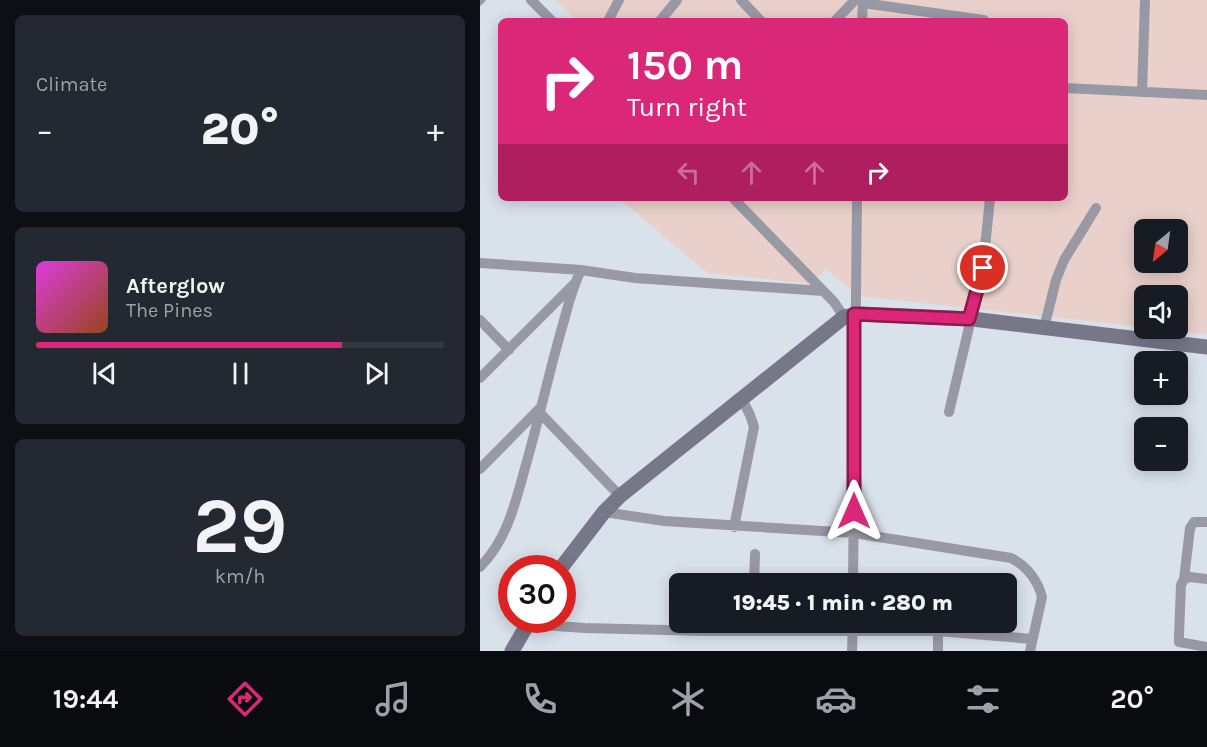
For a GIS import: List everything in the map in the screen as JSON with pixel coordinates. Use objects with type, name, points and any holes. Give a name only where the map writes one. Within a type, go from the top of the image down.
[{"type":"main road","points":[[571,555],[604,512],[620,496],[849,316],[969,319],[1207,347]]},
{"type":"main road","points":[[512,651],[523,633]]},
{"type":"street","points":[[531,0],[549,18]]},
{"type":"street","points":[[610,18],[619,0]]},
{"type":"street","points":[[662,18],[677,0]]},
{"type":"street","points":[[741,0],[758,18]]},
{"type":"street","points":[[1142,92],[1145,0]]},
{"type":"street","points":[[860,1],[862,18]]},
{"type":"street","points":[[839,18],[860,1],[971,18]]},
{"type":"street","points":[[1068,88],[1207,95]]},
{"type":"street","points":[[736,201],[849,316]]},
{"type":"street","points":[[853,573],[849,316],[857,201]]},
{"type":"street","points":[[949,411],[985,257],[990,201]]},
{"type":"street","points":[[1044,328],[1051,296],[1064,260],[1096,208]]},
{"type":"street","points":[[480,263],[581,270],[635,278],[823,291]]},
{"type":"street","points":[[480,567],[503,537],[513,512],[574,283],[581,270]]},
{"type":"street","points":[[480,378],[574,283]]},
{"type":"street","points":[[480,320],[509,350]]},
{"type":"street","points":[[734,527],[754,427],[742,399]]},
{"type":"street","points":[[480,469],[541,410]]},
{"type":"street","points":[[541,410],[620,496]]},
{"type":"street","points":[[604,512],[664,521],[734,527],[854,533],[992,554],[1016,560],[1037,583],[1042,597],[1030,651]]},
{"type":"street","points":[[1207,522],[1194,522],[1190,528],[1184,579],[1181,585],[1179,642],[1207,647]]},
{"type":"street","points":[[754,573],[755,554]]},
{"type":"street","points":[[1184,579],[1190,577],[1207,579]]},
{"type":"street","points":[[576,627],[669,627]]},
{"type":"street","points":[[852,651],[853,633]]},
{"type":"street","points":[[938,633],[938,651]]},
{"type":"street","points":[[962,633],[1032,639]]},
{"type":"shaded area","points":[[556,0],[1207,0],[1207,334],[1188,332],[1188,285],[1134,285],[1134,326],[857,296],[826,269],[812,284],[707,273],[623,201],[1068,201],[1068,18],[574,18]]},
{"type":"route","points":[[854,511],[854,314],[969,319],[983,268]]}]
